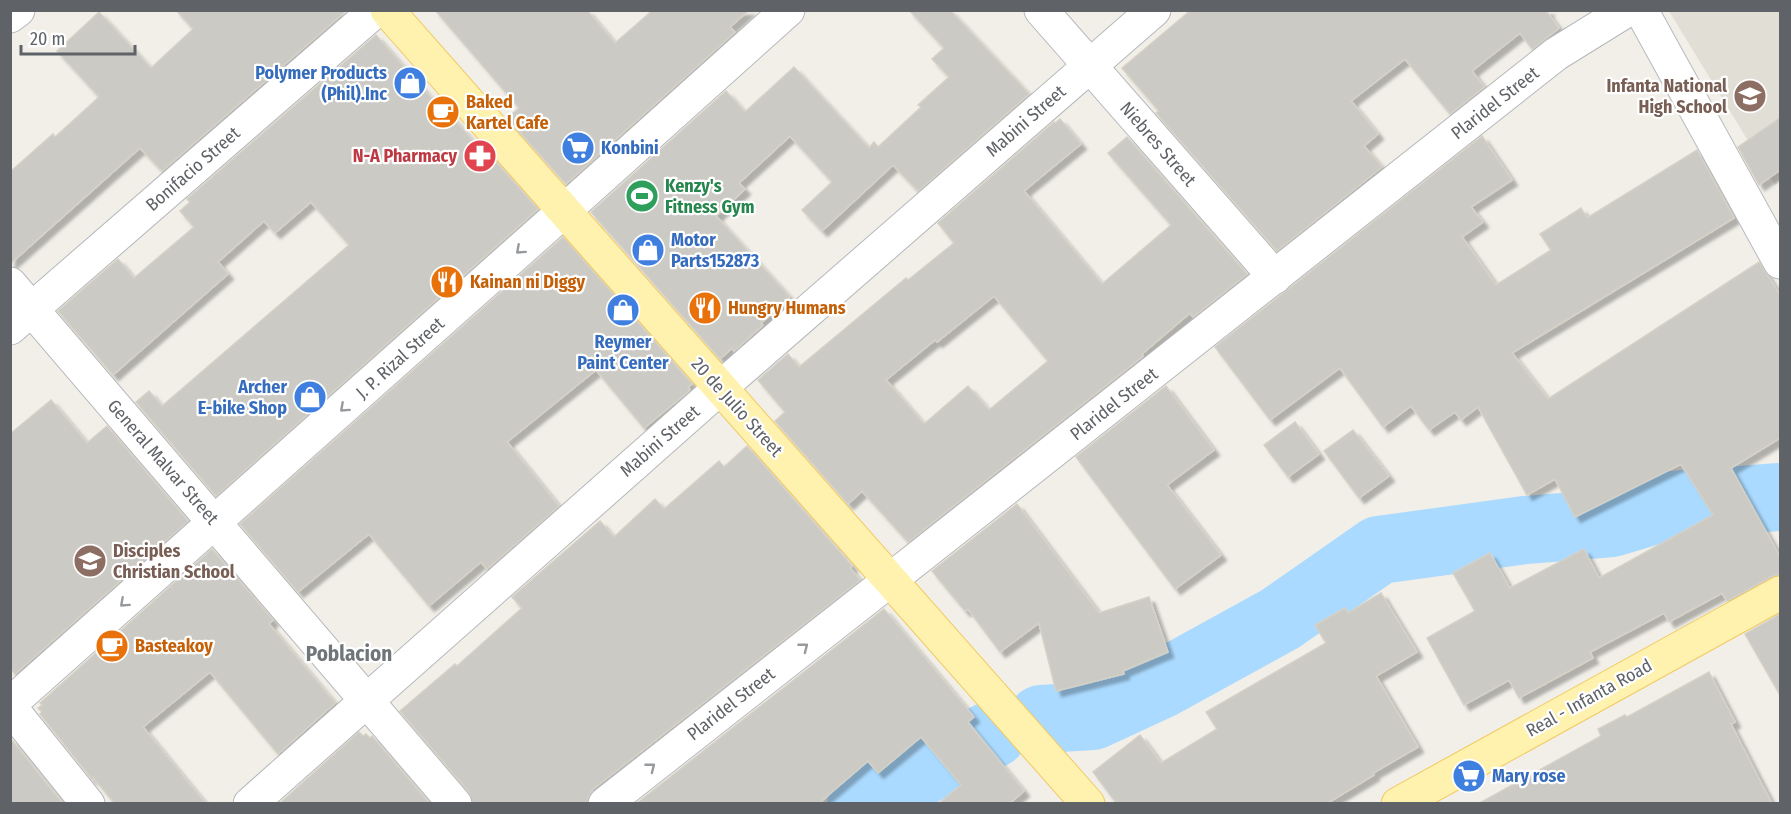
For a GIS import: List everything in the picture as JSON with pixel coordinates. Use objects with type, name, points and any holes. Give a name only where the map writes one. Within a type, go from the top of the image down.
[{"type":"main road","name":"20 de Julio Street","points":[[387,10],[1088,804]]},
{"type":"main road","name":"Real - Infanta Road","points":[[1398,804],[1780,593]]},
{"type":"street","points":[[10,16],[18,10]]},
{"type":"street","name":"Bonifacio Street","points":[[21,318],[376,10]]},
{"type":"street","name":"J. P. Rizal Street","points":[[10,705],[788,10]]},
{"type":"street","name":"Niebres Street","points":[[1041,10],[1275,277]]},
{"type":"street","name":"Mabini Street","points":[[250,804],[720,388],[1154,10]]},
{"type":"street","name":"Plaridel Street","points":[[605,804],[1556,54],[1627,10]]},
{"type":"street","points":[[1641,10],[1780,262]]},
{"type":"street","name":"General Malvar Street","points":[[10,284],[21,318],[215,523],[455,804]]},
{"type":"street","points":[[10,705],[88,804]]},
{"type":"shaded area","name":"Infanta National High School","points":[[1669,11],[1780,11],[1780,181],[1775,185]]},
{"type":"building","points":[[176,10],[347,10],[162,171],[140,148],[10,264],[10,172],[53,134],[55,137],[99,97],[57,51],[99,12],[151,68],[193,29]]},
{"type":"building","points":[[435,10],[587,10],[615,43],[653,10],[749,10],[730,27],[735,32],[566,184],[507,118],[519,108]]},
{"type":"building","points":[[909,10],[950,10],[1029,94],[918,191],[893,165],[822,231],[802,210],[832,182],[790,136],[739,183],[745,189],[716,216],[790,297],[734,351],[732,348],[720,359],[591,212],[726,91],[745,112],[794,67],[869,148],[874,142],[878,147],[921,107],[918,105],[949,77],[932,59],[944,48]]},
{"type":"building","points":[[1191,10],[1549,10],[1547,12],[1559,28],[1532,49],[1520,33],[1472,71],[1484,87],[1450,114],[1405,59],[1351,101],[1378,134],[1364,146],[1382,167],[1277,251],[1156,113],[1159,111],[1122,68]]},
{"type":"building","points":[[376,35],[441,109],[443,107],[476,144],[478,142],[538,209],[216,496],[136,402],[149,391],[162,406],[349,245],[311,202],[275,233],[264,221],[218,262],[228,274],[113,375],[58,311],[118,259],[134,278],[194,227],[180,211],[190,202],[187,199]]},
{"type":"building","points":[[1780,118],[1780,170],[1759,185],[1738,147]]},
{"type":"building","points":[[1060,119],[1081,144],[1024,191],[1102,284],[1171,225],[1108,153],[1127,137],[1247,274],[1193,317],[1190,313],[1142,354],[1143,356],[908,542],[862,491],[848,504],[775,421],[785,412],[758,380],[788,354],[799,367],[906,278],[908,280],[954,243],[938,223]],"holes":[[[994,296],[1048,361],[989,410],[968,386],[924,424],[886,380]]]},
{"type":"building","points":[[1482,136],[1512,180],[1471,207],[1483,222],[1462,237],[1496,285],[1551,250],[1540,234],[1581,208],[1587,218],[1697,150],[1734,218],[1512,353],[1548,399],[1759,262],[1780,295],[1780,438],[1731,468],[1780,557],[1780,574],[1727,601],[1722,593],[1669,622],[1664,613],[1590,652],[1593,658],[1519,698],[1509,680],[1464,705],[1427,638],[1475,611],[1453,573],[1490,553],[1510,588],[1584,549],[1599,578],[1713,515],[1681,464],[1575,517],[1555,479],[1527,495],[1478,407],[1461,420],[1455,412],[1429,430],[1411,406],[1383,427],[1340,368],[1270,420],[1215,347]]},
{"type":"building","points":[[563,237],[692,384],[688,387],[690,390],[644,428],[596,370],[507,442],[559,506],[487,569],[481,562],[429,606],[369,534],[298,592],[240,524]]},
{"type":"building","points":[[1166,386],[1214,450],[1167,485],[1221,555],[1175,589],[1076,457]]},
{"type":"building","points":[[51,400],[87,443],[107,426],[188,521],[15,674],[10,668],[10,434]]},
{"type":"building","points":[[1295,422],[1319,454],[1288,477],[1264,445]]},
{"type":"building","points":[[1353,430],[1389,476],[1359,498],[1324,451]]},
{"type":"building","points":[[747,446],[852,566],[850,568],[860,580],[593,789],[587,804],[473,804],[469,792],[400,711],[455,664],[457,666],[522,608],[512,597],[600,521],[614,537],[655,499],[664,509],[719,461],[724,467]]},
{"type":"building","points":[[1017,504],[1099,613],[1149,597],[1168,652],[1123,671],[1124,674],[1056,691],[1039,623],[1000,652],[968,609],[965,611],[932,571]]},
{"type":"building","points":[[212,549],[273,620],[269,624],[335,703],[278,754],[210,672],[143,727],[206,804],[115,804],[93,777],[92,779],[40,714],[42,712],[38,708],[42,705],[40,703]]},
{"type":"building","points":[[1381,593],[1417,652],[1376,676],[1418,747],[1373,773],[1374,775],[1326,804],[1117,804],[1093,772],[1140,735],[1161,763],[1217,729],[1206,712],[1326,643],[1315,625],[1345,608],[1348,613]]},
{"type":"building","points":[[884,609],[974,717],[968,722],[1024,791],[1009,804],[938,804],[961,785],[921,737],[878,773],[868,761],[818,804],[636,804]]},
{"type":"building","points":[[1780,614],[1780,695],[1745,634]]},
{"type":"building","points":[[1709,672],[1735,722],[1731,724],[1772,804],[1478,804],[1601,736],[1598,729],[1625,715],[1627,717]]},
{"type":"building","points":[[359,732],[363,736],[366,734],[370,738],[372,736],[430,804],[279,804]]},
{"type":"building","points":[[11,739],[63,804],[10,804]]},
{"type":"waterway","points":[[1041,719],[1093,716],[1160,685],[1280,619],[1379,550],[1525,530],[1612,523],[1672,505],[1780,497]]},
{"type":"waterway","points":[[861,804],[993,734]]},
{"type":"place","name":"Polymer Products (Phil).Inc","points":[[410,83]]},
{"type":"place","name":"Infanta National High School","points":[[1750,96]]},
{"type":"place","name":"Baked Kartel Cafe","points":[[443,112]]},
{"type":"place","name":"Konbini","points":[[578,148]]},
{"type":"place","name":"N-A Pharmacy","points":[[480,156]]},
{"type":"place","name":"Kenzy's Fitness Gym","points":[[642,196]]},
{"type":"place","name":"Motor Parts152873","points":[[648,250]]},
{"type":"place","name":"Kainan ni Diggy","points":[[447,282]]},
{"type":"place","name":"Hungry Humans","points":[[705,308]]},
{"type":"place","name":"Reymer Paint Center","points":[[623,310]]},
{"type":"place","name":"Archer E-bike Shop","points":[[310,397]]},
{"type":"place","name":"Disciples Christian School","points":[[90,561]]},
{"type":"place","name":"Basteakoy","points":[[112,646]]},
{"type":"place","name":"Mary rose","points":[[1469,776]]},
{"type":"district","name":"Poblacion","points":[[349,654]]}]
